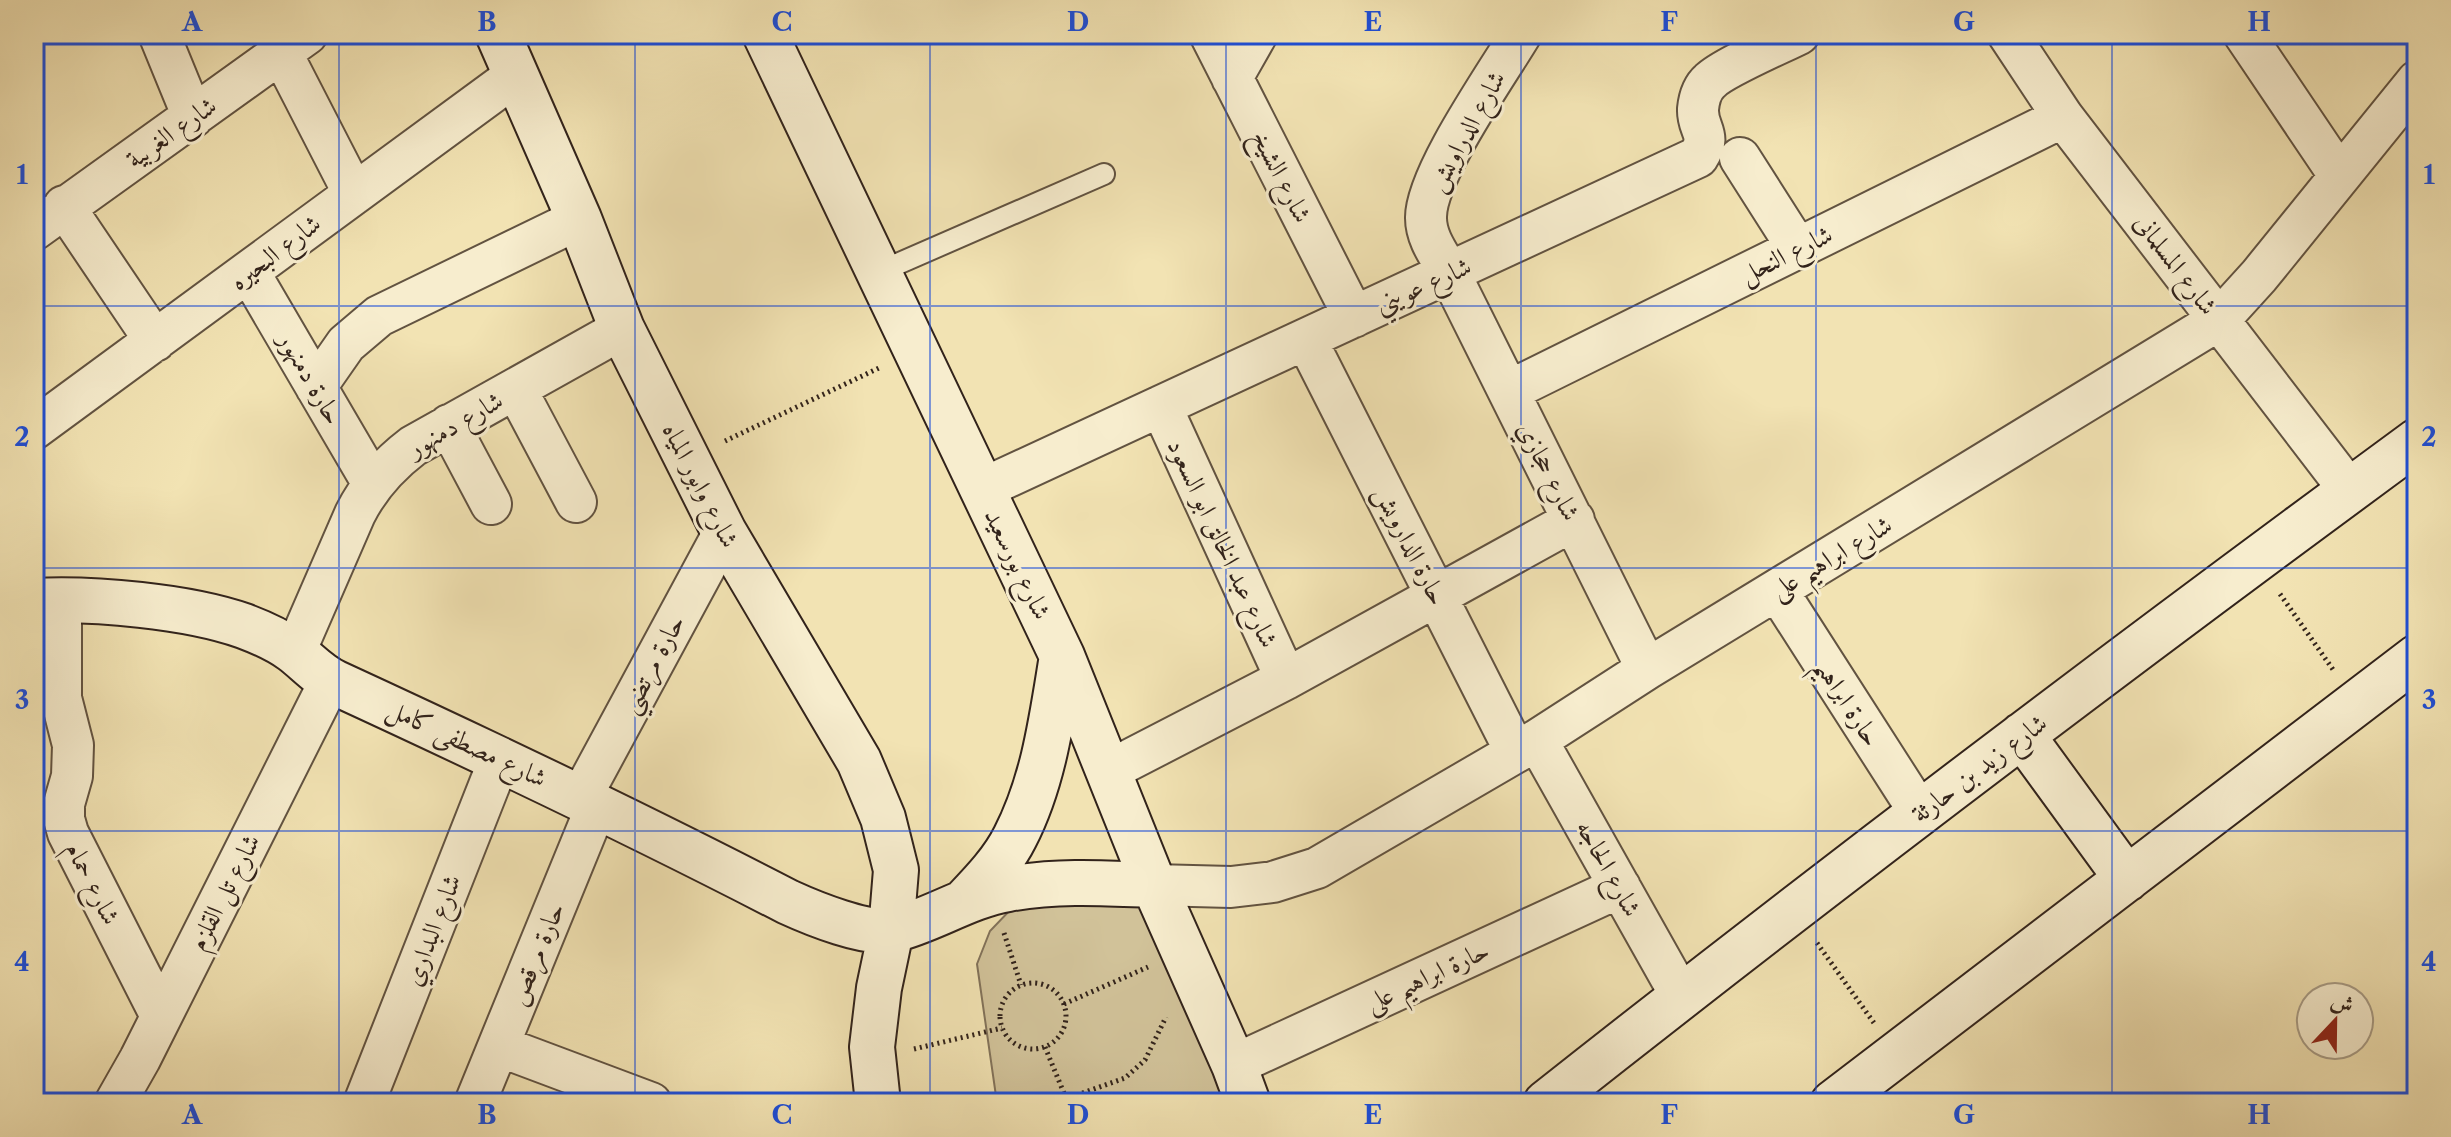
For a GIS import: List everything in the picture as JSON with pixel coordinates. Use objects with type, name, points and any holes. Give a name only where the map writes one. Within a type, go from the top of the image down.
[{"type":"street","points":[[159,34],[193,117]]},
{"type":"street","name":"شارع وابور المياه","points":[[498,34],[579,219],[622,329],[724,532],[859,761],[883,818],[896,870],[891,931]]},
{"type":"street","name":"شارع بورسعيد","points":[[765,34],[1062,656],[1154,885],[1241,1084]]},
{"type":"street","name":"شارع الشيخ","points":[[1210,34],[1354,317]]},
{"type":"street","points":[[1232,78],[1257,34]]},
{"type":"street","name":"شارع الدراويش","points":[[1450,274],[1429,235],[1426,217],[1430,195],[1441,167],[1521,34]]},
{"type":"street","name":"شارع عويني","points":[[982,489],[1698,157],[1705,134],[1698,118],[1698,108],[1700,97],[1711,79],[1799,34]]},
{"type":"street","name":"شارع المسلمانى","points":[[2008,34],[2063,117],[2350,491]]},
{"type":"street","points":[[2244,34],[2339,175]]},
{"type":"street","points":[[294,43],[354,194]]},
{"type":"street","name":"شارع الغربية","points":[[49,218],[294,43]]},
{"type":"street","name":"شارع البحيره","points":[[34,429],[516,75]]},
{"type":"street","name":"شارع ابراهيم على","points":[[1154,885],[1231,887],[1273,882],[1317,868],[1526,746],[2219,320],[2259,276],[2417,81]]},
{"type":"street","name":"شارع النحل","points":[[1509,391],[2063,117]]},
{"type":"street","points":[[1740,158],[1798,249]]},
{"type":"street","points":[[49,218],[155,341]]},
{"type":"street","points":[[316,387],[346,344],[379,316],[579,219]]},
{"type":"street","name":"حارة دمنهور","points":[[249,272],[373,484]]},
{"type":"street","name":"شارع حجازي","points":[[1450,274],[1647,669]]},
{"type":"street","name":"شارع دمنهور","points":[[295,652],[355,514],[373,484],[398,457],[449,425],[622,329]]},
{"type":"street","name":"حارة الدارويش","points":[[1306,339],[1436,596],[1526,746]]},
{"type":"street","points":[[516,389],[576,502]]},
{"type":"street","name":"شارع عبد الخالق ابو السعود","points":[[1161,406],[1286,679]]},
{"type":"street","points":[[449,425],[491,504]]},
{"type":"street","name":"شارع زيد بن حارثة","points":[[1546,1103],[2022,735],[2417,441]]},
{"type":"street","points":[[1108,771],[1286,679],[1574,520]]},
{"type":"street","name":"حارة مرتضي","points":[[589,801],[724,532]]},
{"type":"street","name":"حارة ابراهيم","points":[[1777,590],[1920,813]]},
{"type":"street","name":"شارع مصطفى كامل","points":[[48,601],[205,615],[242,626],[295,652],[330,681],[500,758],[812,913],[836,922],[891,931]]},
{"type":"street","name":"شارع حمام","points":[[48,601],[61,698],[73,745],[73,760],[49,807],[64,819],[68,833],[161,1016]]},
{"type":"street","points":[[978,897],[1014,838],[1031,802],[1051,724],[1062,656]]},
{"type":"street","points":[[1833,1103],[2417,657]]},
{"type":"street","name":"شارع تل القلزم","points":[[115,1103],[330,681]]},
{"type":"street","points":[[2022,735],[2127,879]]},
{"type":"street","name":"شارع الحاجه","points":[[1526,746],[1620,887],[1681,996]]},
{"type":"street","name":"شارع البداري","points":[[364,1103],[500,758]]},
{"type":"street","name":"حارة مرقص","points":[[475,1103],[589,801]]},
{"type":"street","points":[[878,1103],[873,1058],[879,988],[891,931],[1005,889],[1051,883],[1154,885]]},
{"type":"street","name":"حارة ابراهيم على","points":[[1241,1084],[1620,887]]},
{"type":"street","points":[[499,1046],[651,1103]]},
{"type":"lane","points":[[879,272],[1104,174]]},
{"type":"path","points":[[687,459],[916,351]]},
{"type":"path","points":[[2256,561],[2357,703]]},
{"type":"path","points":[[978,897],[1021,985]]},
{"type":"path","points":[[1794,910],[1896,1055]]},
{"type":"path","points":[[1064,1004],[1186,958]]},
{"type":"path","points":[[1054,1103],[1068,1101],[1125,1078],[1145,1060],[1186,958]]},
{"type":"path","points":[[1034,983],[1047,986],[1057,993],[1064,1004],[1067,1017],[1064,1029],[1057,1040],[1045,1047],[1033,1049],[1020,1046],[1002,1028],[1000,1015],[1003,1002],[1010,992],[1021,985],[1034,983]]},
{"type":"path","points":[[873,1058],[1002,1028]]},
{"type":"path","points":[[1045,1047],[1068,1101]]},
{"type":"shaded area","points":[[1139,895],[1240,1103],[997,1103],[977,964],[990,931],[1014,906]]}]
